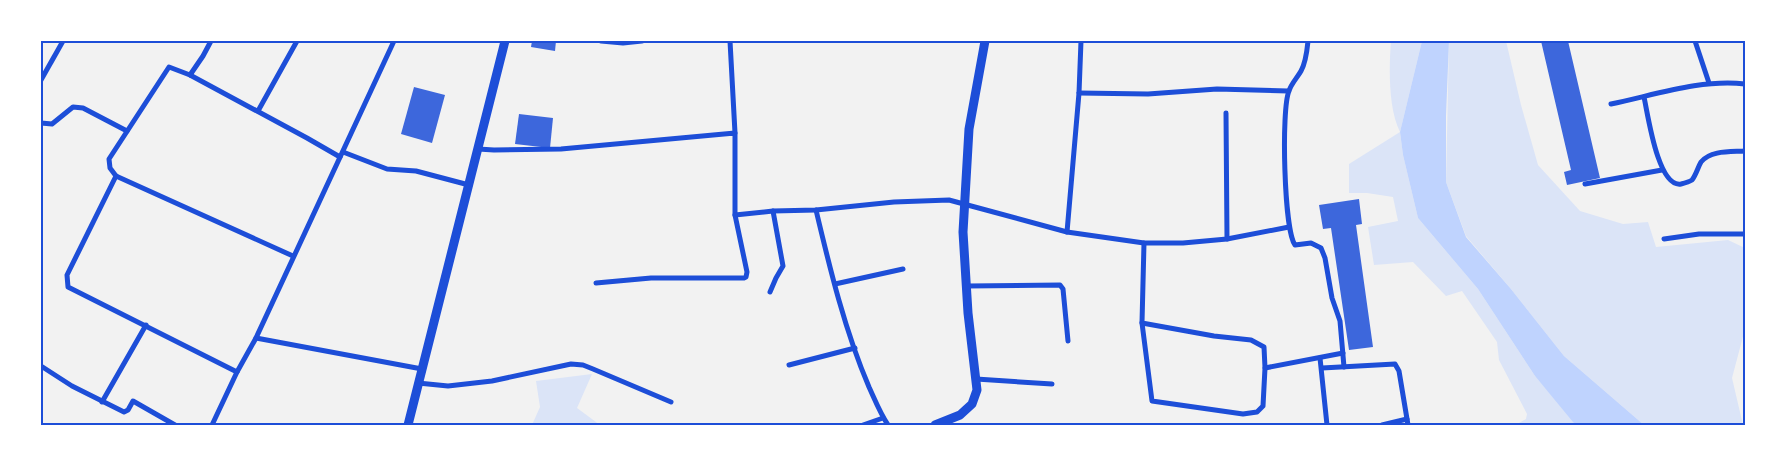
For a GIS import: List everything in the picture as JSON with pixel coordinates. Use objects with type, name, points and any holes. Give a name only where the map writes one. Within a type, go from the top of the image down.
[{"type":"street","points":[[41,80],[63,41]]},
{"type":"street","points":[[190,75],[211,41]]},
{"type":"street","points":[[258,111],[297,41]]},
{"type":"street","points":[[212,425],[237,372],[256,338],[394,41]]},
{"type":"street","points":[[408,425],[505,41]]},
{"type":"street","points":[[601,41],[623,44],[642,41]]},
{"type":"street","points":[[596,283],[651,278],[744,278],[747,272],[735,215],[735,133],[730,41]]},
{"type":"street","points":[[935,425],[960,415],[972,404],[977,390],[968,313],[962,232],[969,129],[985,41]]},
{"type":"street","points":[[1067,232],[1079,94],[1081,41]]},
{"type":"street","points":[[1308,41],[1307,56],[1302,69],[1288,91],[1286,107],[1285,142],[1289,227],[1295,245],[1311,243],[1321,248],[1325,258],[1332,298],[1340,322],[1344,367]]},
{"type":"street","points":[[1695,41],[1708,83]]},
{"type":"street","points":[[293,256],[116,176],[110,168],[109,159],[168,67],[190,75],[342,155],[387,169],[416,171],[469,185]]},
{"type":"street","points":[[1611,104],[1708,83],[1731,82],[1745,84]]},
{"type":"street","points":[[1079,94],[1148,94],[1217,89],[1288,91]]},
{"type":"street","points":[[1644,98],[1662,170],[1673,184],[1687,183],[1692,180],[1701,162],[1708,156],[1745,151]]},
{"type":"street","points":[[41,123],[52,124],[73,107],[83,108],[127,131]]},
{"type":"street","points":[[1226,113],[1227,239]]},
{"type":"street","points":[[478,149],[561,148],[735,133]]},
{"type":"street","points":[[1585,184],[1662,170]]},
{"type":"street","points":[[116,176],[66,275],[68,287],[237,372]]},
{"type":"street","points":[[735,215],[773,211],[816,210],[894,202],[949,200],[1067,232],[1144,243],[1183,243],[1227,239],[1289,227]]},
{"type":"street","points":[[816,210],[835,284],[855,348],[865,376],[883,418],[888,425]]},
{"type":"street","points":[[770,292],[783,266],[773,211]]},
{"type":"street","points":[[1664,239],[1699,234],[1745,234]]},
{"type":"street","points":[[1142,323],[1214,336],[1242,338],[1264,347],[1263,406],[1257,412],[1243,414],[1152,401],[1142,323],[1144,243]]},
{"type":"street","points":[[835,284],[903,269]]},
{"type":"street","points":[[967,286],[1060,284],[1068,341]]},
{"type":"street","points":[[102,402],[146,325]]},
{"type":"street","points":[[256,338],[422,369]]},
{"type":"street","points":[[790,365],[855,348]]},
{"type":"street","points":[[1265,368],[1343,353]]},
{"type":"street","points":[[1320,358],[1327,425]]},
{"type":"street","points":[[418,383],[448,386],[484,382],[571,364],[583,365],[594,369],[672,402]]},
{"type":"street","points":[[1322,368],[1394,364],[1399,371],[1408,422],[1382,425]]},
{"type":"street","points":[[41,366],[72,386],[124,412],[128,410],[133,401],[175,425]]},
{"type":"street","points":[[976,379],[1052,384]]},
{"type":"street","points":[[863,425],[883,418]]},
{"type":"shaded area","points":[[1391,41],[1422,41],[1400,132],[1391,100]]},
{"type":"shaded area","points":[[1449,41],[1506,41],[1538,165],[1580,211],[1623,224],[1648,222],[1656,247],[1728,240],[1745,248],[1745,329],[1732,378],[1743,425],[1644,425],[1564,356],[1466,236],[1446,182]]},
{"type":"shaded area","points":[[1400,132],[1403,155],[1418,218],[1478,289],[1535,376],[1577,425],[1521,425],[1519,423],[1526,419],[1527,414],[1499,360],[1497,342],[1462,291],[1446,296],[1413,262],[1374,265],[1368,227],[1398,221],[1393,197],[1367,193],[1349,193],[1349,164]]},
{"type":"shaded area","points":[[592,374],[577,408],[600,425],[532,425],[540,407],[536,381]]},
{"type":"water","points":[[1422,41],[1449,41],[1446,182],[1466,237],[1511,289],[1564,356],[1644,425],[1577,425],[1573,422],[1535,376],[1478,289],[1418,218],[1403,155],[1400,132]]},
{"type":"building","points":[[532,41],[556,41],[555,51],[531,47]]},
{"type":"building","points":[[1541,41],[1568,41],[1600,178],[1567,185],[1564,172],[1571,170]]},
{"type":"building","points":[[414,87],[445,95],[432,143],[401,134]]},
{"type":"building","points":[[519,114],[553,118],[550,148],[515,144]]},
{"type":"building","points":[[1359,199],[1362,224],[1356,225],[1373,347],[1349,350],[1331,228],[1323,229],[1319,205]]}]
